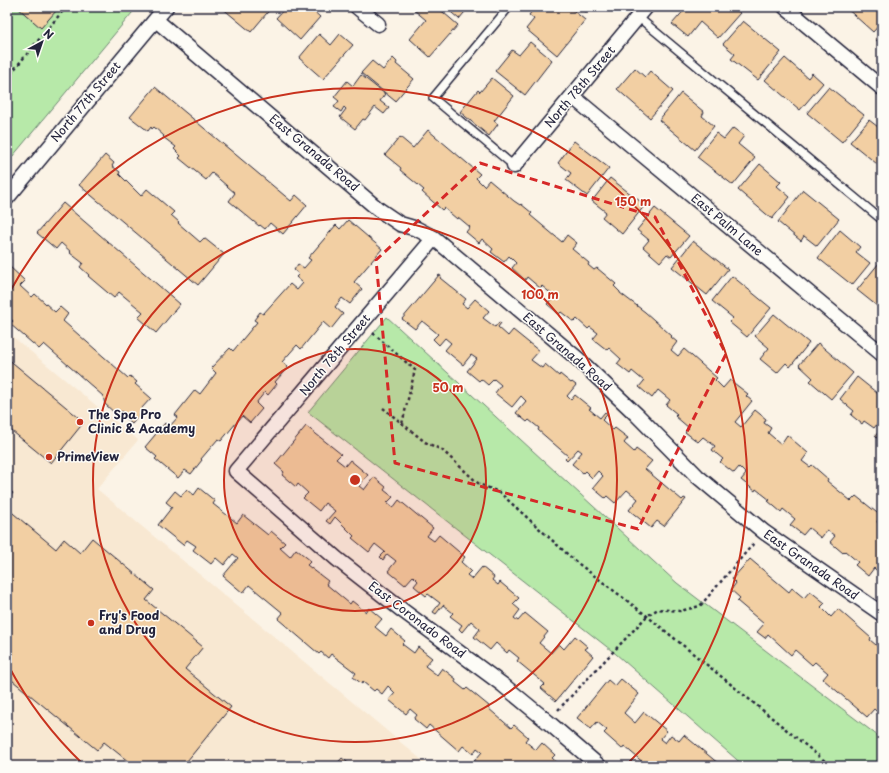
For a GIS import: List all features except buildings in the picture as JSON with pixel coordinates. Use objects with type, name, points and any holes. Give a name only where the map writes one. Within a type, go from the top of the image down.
[{"type":"street","name":"North 77th Street","points":[[7,198],[166,7]]},
{"type":"street","points":[[358,7],[378,24]]},
{"type":"street","points":[[785,7],[882,88]]},
{"type":"street","name":"North 78th Street","points":[[514,166],[642,12]]},
{"type":"street","name":"East Granada Road","points":[[156,20],[378,208],[400,224],[417,229],[434,238],[578,359],[697,476],[764,532],[882,614]]},
{"type":"street","name":"East Palm Lane","points":[[572,96],[882,354]]},
{"type":"street","name":"North 78th Street","points":[[236,471],[434,238]]},
{"type":"street","name":"East Coronado Road","points":[[236,471],[337,559],[402,610],[503,685],[599,766]]},
{"type":"lane","points":[[508,7],[433,98],[514,166]]},
{"type":"lane","points":[[642,12],[882,220]]},
{"type":"path","points":[[7,78],[66,7]]},
{"type":"path","points":[[372,333],[415,370],[402,424]]},
{"type":"path","points":[[383,408],[425,442],[442,450],[479,484],[499,492],[575,561],[647,616],[831,766]]},
{"type":"path","points":[[558,710],[647,616],[658,609],[680,611],[700,606],[755,543]]},
{"type":"highlighted area","points":[[480,163],[655,217],[726,354],[638,529],[395,463],[376,260]]},
{"type":"shaded area","points":[[7,332],[138,440],[97,489],[429,766],[7,766]]},
{"type":"green space","points":[[7,7],[137,7],[7,163]]},
{"type":"green space","points":[[387,317],[677,583],[882,739],[882,766],[744,766],[616,654],[308,412]]},
{"type":"place","name":"The Spa Pro Clinic & Academy","points":[[80,422]]},
{"type":"place","name":"PrimeView","points":[[49,457]]},
{"type":"place","name":"Fry's Food and Drug","points":[[91,623]]}]
